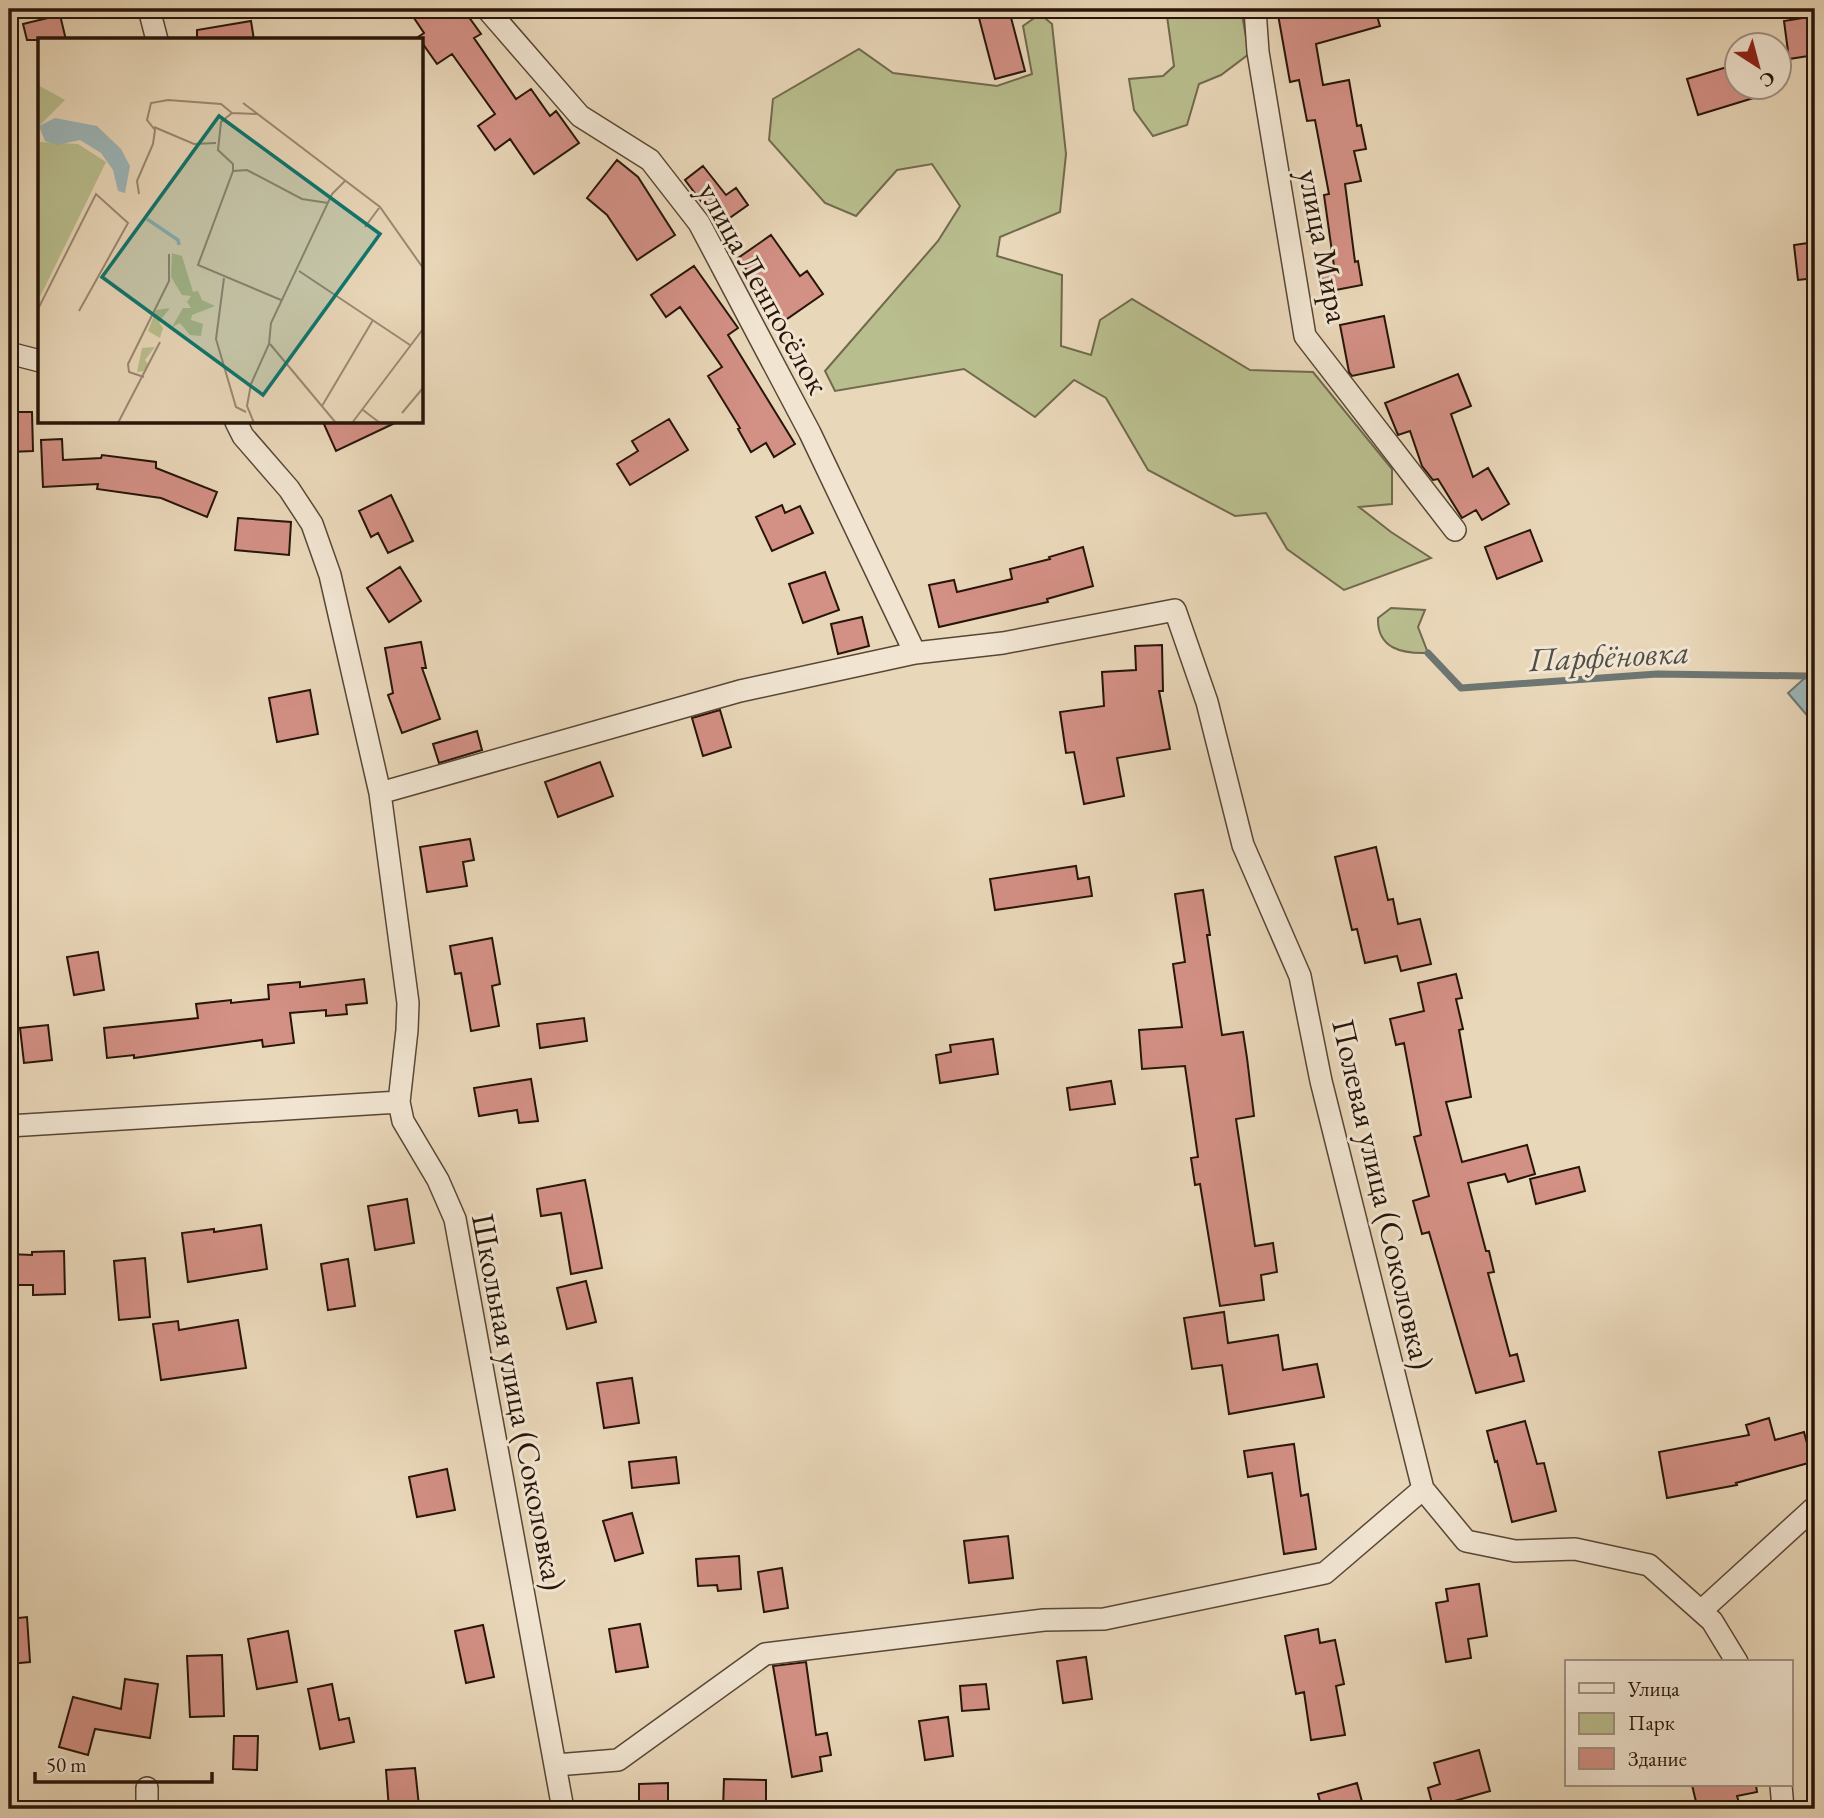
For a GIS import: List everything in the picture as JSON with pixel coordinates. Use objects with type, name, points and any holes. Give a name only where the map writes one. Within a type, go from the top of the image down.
[{"type":"street","points":[[149,9],[156,38]]},
{"type":"street","name":"улица Ленпосёлок","points":[[487,9],[580,116],[650,160],[699,223],[810,433],[915,653]]},
{"type":"street","name":"улица Мира","points":[[1255,9],[1258,52],[1305,336],[1455,530]]},
{"type":"street","points":[[9,354],[38,361]]},
{"type":"street","name":"Школьная улица (Соколовка)","points":[[237,424],[243,436],[289,489],[312,524],[330,575],[380,793],[408,1003],[408,1030],[399,1102],[403,1121],[438,1180],[455,1219],[563,1809]]},
{"type":"street","name":"Полевая улица (Соколовка)","points":[[915,653],[1003,643],[1175,610],[1207,702],[1243,845],[1300,976],[1328,1108],[1423,1489],[1466,1541],[1515,1551],[1575,1549],[1649,1565],[1712,1620],[1736,1660]]},
{"type":"street","points":[[380,793],[740,691],[915,653]]},
{"type":"street","points":[[9,1126],[399,1102]]},
{"type":"street","points":[[556,1765],[618,1760],[765,1654],[1044,1620],[1104,1619],[1325,1573],[1423,1489]]},
{"type":"street","points":[[1701,1611],[1815,1507]]},
{"type":"street","points":[[1782,1786],[1783,1809]]},
{"type":"green space","points":[[1166,9],[1241,9],[1249,54],[1221,75],[1199,84],[1187,125],[1153,136],[1134,110],[1129,79],[1163,76],[1174,66]]},
{"type":"green space","points":[[1040,14],[1052,24],[1066,154],[1060,212],[1000,237],[997,256],[1062,275],[1061,346],[1091,355],[1100,320],[1132,299],[1250,370],[1313,372],[1392,469],[1392,504],[1359,507],[1431,558],[1344,590],[1287,549],[1266,513],[1235,516],[1148,470],[1106,398],[1074,380],[1035,417],[964,369],[835,391],[825,371],[938,241],[960,206],[932,164],[897,170],[856,216],[825,203],[769,140],[773,99],[859,49],[893,73],[997,86],[1032,74],[1023,26]]},
{"type":"green space","points":[[1391,608],[1425,610],[1418,627],[1428,653],[1401,651],[1393,648],[1382,637],[1378,618]]},
{"type":"water","points":[[1815,657],[1815,721],[1811,720],[1788,693],[1807,676]]},
{"type":"building","points":[[408,9],[463,9],[481,34],[474,38],[516,99],[531,89],[550,116],[556,111],[579,143],[534,174],[510,139],[495,150],[478,126],[495,114],[452,54],[437,64],[424,46],[424,38],[418,37],[424,33]]},
{"type":"building","points":[[1277,9],[1324,9],[1326,17],[1356,9],[1375,9],[1380,26],[1316,44],[1323,85],[1349,80],[1357,126],[1361,125],[1366,149],[1354,151],[1361,181],[1345,184],[1355,262],[1358,261],[1362,285],[1325,292],[1320,268],[1334,266],[1324,195],[1329,194],[1315,120],[1307,121],[1299,80],[1290,82]]},
{"type":"building","points":[[1009,10],[1025,71],[995,79],[979,18]]},
{"type":"building","points":[[60,15],[66,38],[27,40],[23,24]]},
{"type":"building","points":[[1815,16],[1815,55],[1792,59],[1792,32],[1785,32],[1784,21]]},
{"type":"building","points":[[251,21],[254,38],[197,38],[197,30]]},
{"type":"building","points":[[1722,68],[1722,102],[1740,102],[1698,115],[1687,79]]},
{"type":"building","points":[[617,160],[638,177],[675,235],[637,260],[607,215],[587,198]]},
{"type":"building","points":[[703,166],[726,195],[736,188],[748,205],[721,224],[706,202],[703,204],[685,180]]},
{"type":"building","points":[[771,235],[800,276],[807,271],[823,294],[784,321],[738,258]]},
{"type":"building","points":[[1815,242],[1815,278],[1798,280],[1794,245]]},
{"type":"building","points":[[694,266],[738,328],[728,335],[795,444],[774,457],[766,443],[751,452],[738,429],[740,428],[708,376],[722,367],[680,307],[666,317],[651,295]]},
{"type":"building","points":[[1384,316],[1394,367],[1352,376],[1340,325]]},
{"type":"building","points":[[1458,374],[1471,406],[1451,414],[1473,477],[1488,468],[1509,504],[1482,520],[1476,510],[1462,518],[1438,479],[1433,480],[1422,466],[1410,431],[1398,435],[1385,403]]},
{"type":"building","points":[[9,412],[32,412],[33,451],[9,452]]},
{"type":"building","points":[[669,419],[688,450],[630,485],[617,464],[638,451],[632,441]]},
{"type":"building","points":[[324,424],[393,424],[336,451]]},
{"type":"building","points":[[62,439],[63,460],[101,458],[102,455],[156,462],[156,468],[217,492],[207,517],[161,498],[97,489],[98,484],[43,487],[41,440]]},
{"type":"building","points":[[391,495],[413,541],[388,553],[378,533],[371,537],[359,511]]},
{"type":"building","points":[[782,505],[785,513],[800,506],[813,533],[772,551],[756,517]]},
{"type":"building","points":[[238,518],[291,522],[289,555],[235,550]]},
{"type":"building","points":[[1530,530],[1542,561],[1497,579],[1485,547]]},
{"type":"building","points":[[1083,547],[1093,586],[1047,599],[1048,602],[939,627],[929,585],[954,580],[957,592],[1012,579],[1010,569]]},
{"type":"building","points":[[400,567],[421,601],[389,622],[367,588]]},
{"type":"building","points":[[825,572],[839,610],[803,623],[789,584]]},
{"type":"building","points":[[862,617],[869,646],[838,654],[831,624]]},
{"type":"building","points":[[421,642],[426,668],[422,668],[440,719],[402,733],[388,695],[393,693],[385,648]]},
{"type":"building","points":[[1162,645],[1163,691],[1159,691],[1170,749],[1117,758],[1124,796],[1084,804],[1074,752],[1066,753],[1060,712],[1104,706],[1102,672],[1136,670],[1135,646]]},
{"type":"building","points":[[310,690],[318,734],[277,742],[269,698]]},
{"type":"building","points":[[720,710],[731,747],[703,756],[692,718]]},
{"type":"building","points":[[477,731],[482,750],[439,763],[433,744]]},
{"type":"building","points":[[600,762],[613,796],[558,817],[545,782]]},
{"type":"building","points":[[470,839],[474,860],[463,862],[467,886],[427,892],[420,847]]},
{"type":"building","points":[[1376,847],[1388,900],[1393,899],[1398,924],[1420,919],[1431,964],[1401,971],[1397,956],[1365,963],[1357,929],[1352,930],[1335,857]]},
{"type":"building","points":[[1076,866],[1078,879],[1089,877],[1092,896],[995,910],[990,879]]},
{"type":"building","points":[[1203,890],[1222,1035],[1243,1032],[1247,1058],[1254,1116],[1236,1119],[1255,1246],[1273,1243],[1277,1272],[1261,1275],[1264,1300],[1220,1306],[1200,1184],[1195,1185],[1191,1158],[1198,1157],[1185,1066],[1142,1069],[1139,1030],[1182,1027],[1173,964],[1185,962],[1175,894]]},
{"type":"building","points":[[492,938],[500,984],[492,986],[499,1026],[471,1031],[461,973],[455,974],[450,946]]},
{"type":"building","points":[[98,952],[104,990],[74,995],[67,957]]},
{"type":"building","points":[[1456,974],[1462,998],[1456,999],[1463,1029],[1459,1030],[1471,1097],[1446,1102],[1462,1162],[1527,1145],[1535,1174],[1508,1182],[1505,1174],[1468,1183],[1486,1251],[1489,1251],[1494,1272],[1488,1273],[1510,1356],[1517,1354],[1524,1381],[1476,1393],[1429,1232],[1422,1234],[1413,1201],[1429,1196],[1414,1137],[1421,1135],[1404,1043],[1396,1045],[1390,1019],[1424,1011],[1418,983]]},
{"type":"building","points":[[364,979],[367,1003],[346,1005],[347,1014],[326,1016],[326,1010],[290,1013],[294,1043],[263,1047],[262,1040],[134,1058],[134,1055],[107,1058],[104,1028],[198,1018],[196,1004],[269,999],[268,985],[300,982],[300,987]]},
{"type":"building","points":[[584,1018],[587,1041],[540,1048],[537,1024]]},
{"type":"building","points":[[48,1025],[52,1060],[24,1063],[20,1028]]},
{"type":"building","points":[[993,1039],[998,1074],[940,1083],[936,1055],[951,1052],[950,1045]]},
{"type":"building","points":[[531,1079],[538,1121],[519,1123],[517,1110],[479,1116],[474,1088]]},
{"type":"building","points":[[1111,1081],[1115,1104],[1070,1110],[1067,1088]]},
{"type":"building","points":[[1579,1167],[1585,1191],[1536,1204],[1530,1179]]},
{"type":"building","points":[[585,1180],[602,1268],[571,1274],[561,1213],[541,1216],[537,1189]]},
{"type":"building","points":[[407,1199],[414,1243],[375,1250],[368,1206]]},
{"type":"building","points":[[261,1225],[267,1269],[188,1282],[182,1233],[214,1229],[214,1232]]},
{"type":"building","points":[[64,1251],[65,1294],[33,1295],[33,1285],[9,1285],[9,1254],[32,1255],[32,1252]]},
{"type":"building","points":[[145,1258],[150,1317],[119,1320],[114,1261]]},
{"type":"building","points":[[348,1259],[355,1306],[328,1310],[321,1264]]},
{"type":"building","points":[[586,1281],[596,1322],[567,1329],[557,1288]]},
{"type":"building","points":[[1224,1312],[1228,1343],[1278,1335],[1283,1370],[1317,1364],[1324,1397],[1229,1414],[1222,1365],[1192,1369],[1184,1318]]},
{"type":"building","points":[[238,1320],[246,1368],[161,1380],[153,1324],[178,1321],[179,1330]]},
{"type":"building","points":[[632,1378],[639,1423],[604,1428],[597,1383]]},
{"type":"building","points":[[1769,1418],[1775,1440],[1804,1432],[1812,1462],[1736,1483],[1737,1485],[1667,1498],[1659,1452],[1749,1435],[1746,1425]]},
{"type":"building","points":[[1525,1421],[1537,1464],[1544,1463],[1556,1511],[1512,1522],[1487,1431]]},
{"type":"building","points":[[1294,1444],[1301,1496],[1308,1494],[1316,1549],[1284,1554],[1272,1473],[1248,1477],[1244,1451]]},
{"type":"building","points":[[676,1457],[679,1483],[632,1488],[629,1462]]},
{"type":"building","points":[[447,1469],[455,1510],[417,1517],[409,1477]]},
{"type":"building","points":[[632,1513],[643,1553],[615,1561],[603,1521]]},
{"type":"building","points":[[1008,1536],[1013,1578],[969,1583],[964,1541]]},
{"type":"building","points":[[739,1556],[741,1589],[718,1591],[717,1585],[698,1586],[696,1559]]},
{"type":"building","points":[[782,1568],[788,1608],[764,1612],[758,1572]]},
{"type":"building","points":[[1479,1584],[1487,1636],[1468,1639],[1471,1658],[1446,1662],[1436,1603],[1448,1601],[1446,1589]]},
{"type":"building","points":[[27,1617],[30,1662],[9,1664],[9,1619]]},
{"type":"building","points":[[640,1624],[648,1667],[616,1672],[609,1629]]},
{"type":"building","points":[[483,1625],[494,1677],[466,1683],[455,1631]]},
{"type":"building","points":[[1318,1629],[1320,1643],[1335,1640],[1344,1684],[1336,1686],[1345,1735],[1311,1740],[1304,1692],[1296,1694],[1285,1636]]},
{"type":"building","points":[[288,1631],[297,1682],[257,1689],[248,1639]]},
{"type":"building","points":[[222,1655],[224,1716],[190,1717],[187,1656]]},
{"type":"building","points":[[1086,1657],[1092,1699],[1063,1703],[1057,1661]]},
{"type":"building","points":[[806,1662],[816,1735],[827,1733],[831,1755],[820,1757],[822,1771],[792,1777],[773,1666]]},
{"type":"building","points":[[125,1679],[158,1684],[150,1738],[95,1729],[88,1755],[59,1747],[73,1697],[121,1709]]},
{"type":"building","points":[[332,1684],[339,1720],[349,1718],[354,1742],[320,1749],[308,1689]]},
{"type":"building","points":[[986,1684],[989,1709],[962,1711],[960,1686]]},
{"type":"building","points":[[948,1717],[953,1756],[925,1760],[919,1721]]},
{"type":"building","points":[[234,1736],[258,1736],[257,1770],[233,1769]]},
{"type":"building","points":[[1479,1750],[1490,1791],[1433,1807],[1428,1788],[1440,1784],[1434,1763]]},
{"type":"building","points":[[415,1768],[419,1806],[389,1809],[386,1770]]},
{"type":"building","points":[[724,1779],[766,1780],[766,1809],[723,1809]]},
{"type":"building","points":[[668,1783],[668,1809],[639,1809],[639,1784]]},
{"type":"building","points":[[1357,1783],[1364,1809],[1322,1809],[1318,1794]]},
{"type":"building","points":[[1692,1786],[1756,1786],[1757,1792],[1737,1796],[1741,1809],[1715,1809],[1713,1802],[1697,1806]]},
{"type":"waterway","name":"Парфёновка","points":[[1428,653],[1461,688],[1657,674],[1807,676]]}]
